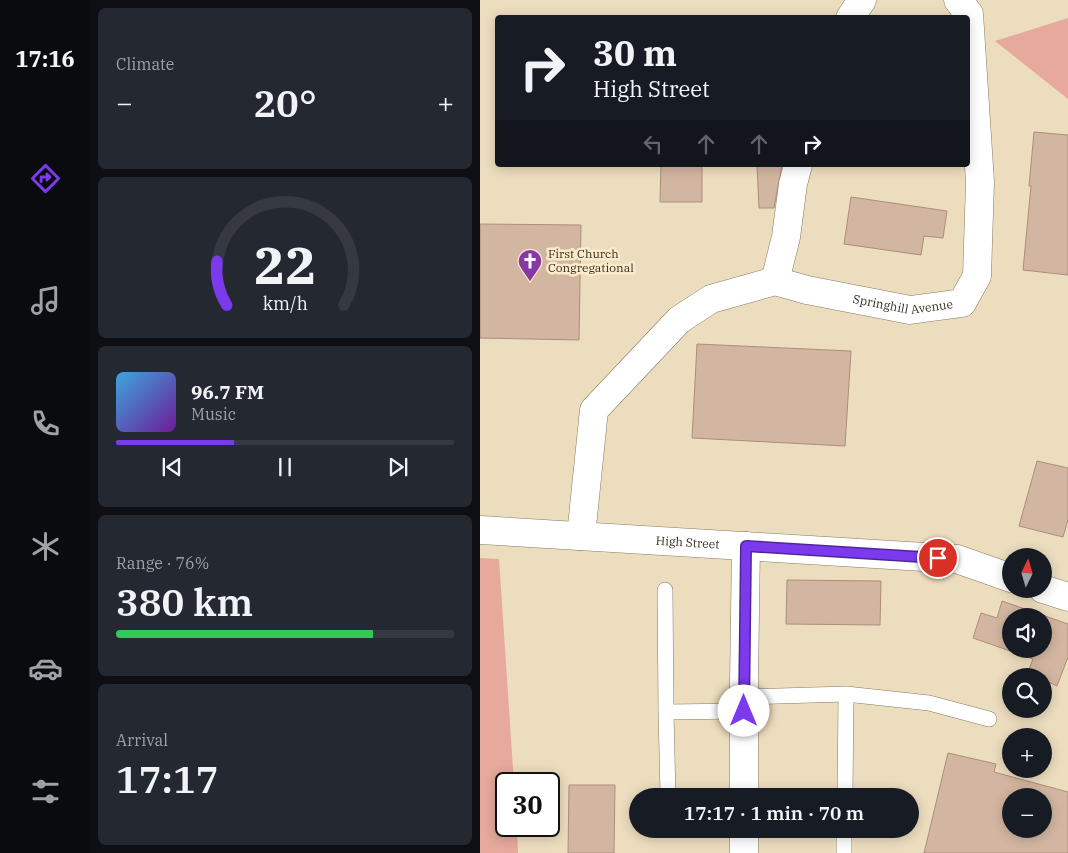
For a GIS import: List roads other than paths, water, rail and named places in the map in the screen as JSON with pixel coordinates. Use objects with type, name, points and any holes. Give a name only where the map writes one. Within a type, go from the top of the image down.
[{"type":"street","points":[[852,15],[862,0]]},
{"type":"street","name":"Springhill Avenue","points":[[581,536],[594,410],[679,320],[711,300],[775,282],[910,310],[962,303],[977,276],[980,182],[970,14],[958,0]]},
{"type":"street","points":[[775,282],[786,237],[793,184],[797,167]]},
{"type":"street","name":"High Street","points":[[480,530],[957,559],[1002,575]]},
{"type":"street","points":[[744,788],[746,546]]},
{"type":"street","points":[[1052,592],[1068,597]]},
{"type":"street","points":[[744,838],[744,853]]},
{"type":"lane","points":[[665,590],[668,788]]},
{"type":"lane","points":[[844,788],[846,694]]},
{"type":"lane","points":[[666,712],[846,694],[929,703],[988,719]]},
{"type":"lane","points":[[844,838],[844,853]]},
{"type":"place","name":"First Church Congregational","points":[[530,282]]}]
